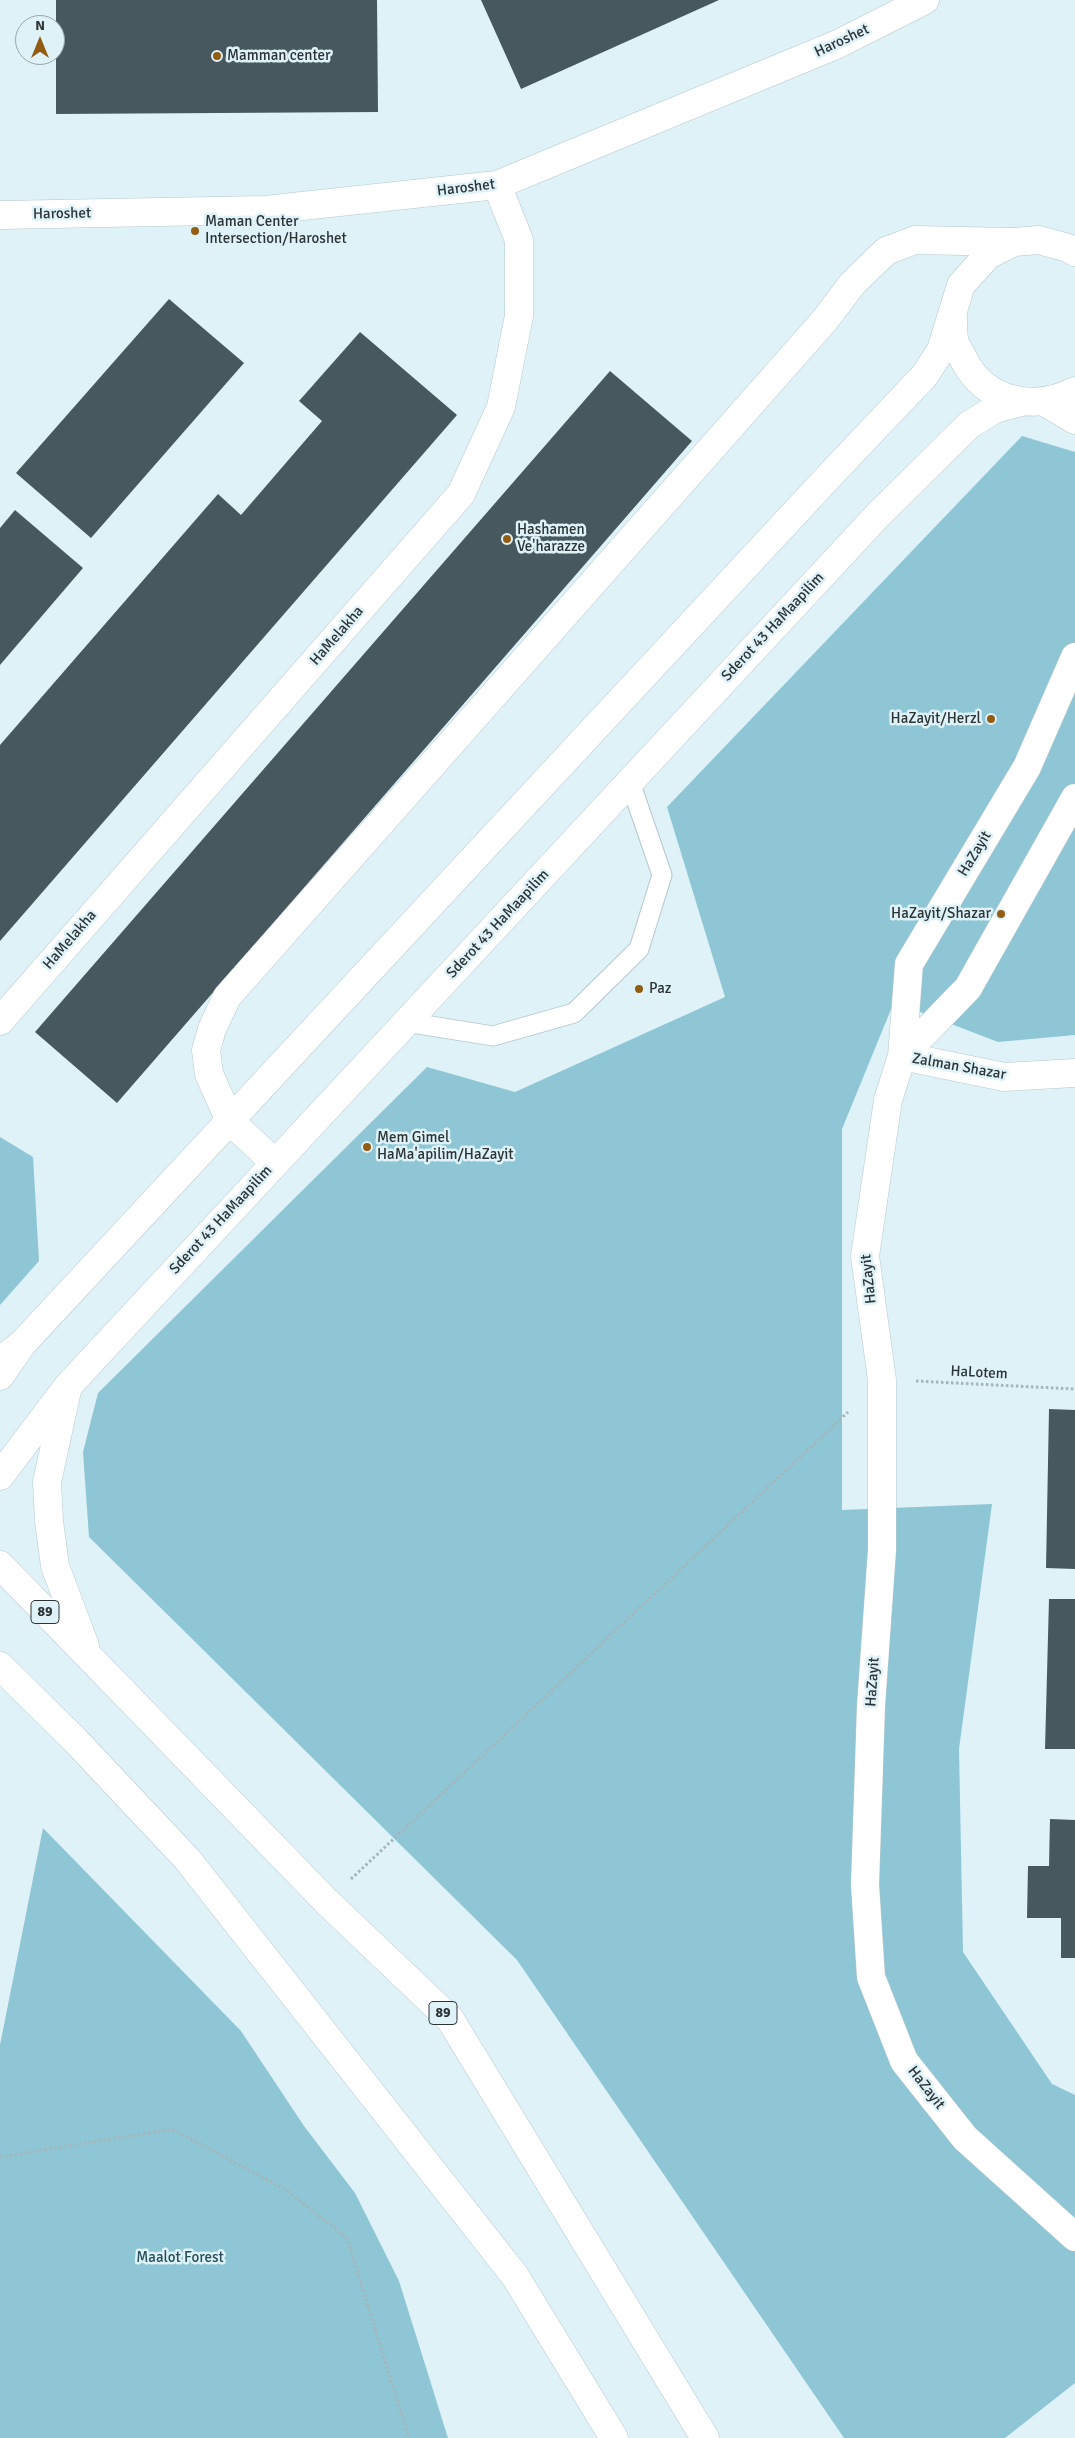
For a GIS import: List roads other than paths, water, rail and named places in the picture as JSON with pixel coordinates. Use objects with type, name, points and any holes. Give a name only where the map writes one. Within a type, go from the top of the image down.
[{"type":"main road","name":"Haroshet","points":[[0,215],[265,210],[497,185],[838,44],[924,0]]},
{"type":"main road","name":"HaMelakha","points":[[0,1021],[461,494],[502,407],[519,316],[519,240],[497,185]]},
{"type":"main road","points":[[0,1376],[22,1344],[833,472],[900,404],[925,375],[940,350],[961,285],[982,261],[988,255],[1026,241],[1065,234],[1075,228]]},
{"type":"main road","points":[[275,1163],[230,1121],[209,1074],[206,1050],[212,1029],[227,997],[824,321],[854,283],[886,251],[915,240],[1026,241],[1068,248],[1075,252]]},
{"type":"main road","points":[[952,312],[954,340],[971,375],[994,393],[1032,402],[1075,420]]},
{"type":"main road","name":"Sderot 43 HaMaapilim","points":[[0,1476],[68,1386],[943,448],[969,425],[995,409],[1032,402],[1058,400],[1075,391]]},
{"type":"main road","name":"HaZayit","points":[[1075,658],[1026,767],[909,964],[902,1056],[888,1100],[865,1256],[882,1380],[882,1550],[871,1706],[865,1885],[871,1977],[904,2061],[965,2138],[1075,2237]]},
{"type":"main road","name":"HaZayit","points":[[902,1056],[968,988],[1075,798]]},
{"type":"main road","name":"Zalman Shazar","points":[[902,1056],[1004,1077],[1075,1073]]},
{"type":"main road","points":[[0,1361],[22,1344]]},
{"type":"main road","points":[[68,1386],[47,1482],[49,1521],[55,1566],[90,1659]]},
{"type":"main road","name":"89","points":[[0,1565],[327,1902],[450,2019],[705,2438]]},
{"type":"main road","points":[[0,1666],[76,1741],[187,1858],[515,2276],[614,2438]]},
{"type":"lane","points":[[406,1022],[493,1036],[574,1013],[639,949],[662,875],[630,782]]},
{"type":"place","name":"Mamman center","points":[[217,56]]},
{"type":"place","name":"Maman Center Intersection/Haroshet","points":[[195,231]]},
{"type":"place","name":"Hashamen Ve'harazze","points":[[507,539]]},
{"type":"place","name":"HaZayit/Herzl","points":[[991,719]]},
{"type":"place","name":"HaZayit/Shazar","points":[[1001,914]]},
{"type":"place","name":"Paz","points":[[639,989]]},
{"type":"place","name":"Mem Gimel HaMa'apilim/HaZayit","points":[[367,1147]]},
{"type":"park label","name":"Maalot Forest","points":[[180,2258]]}]
